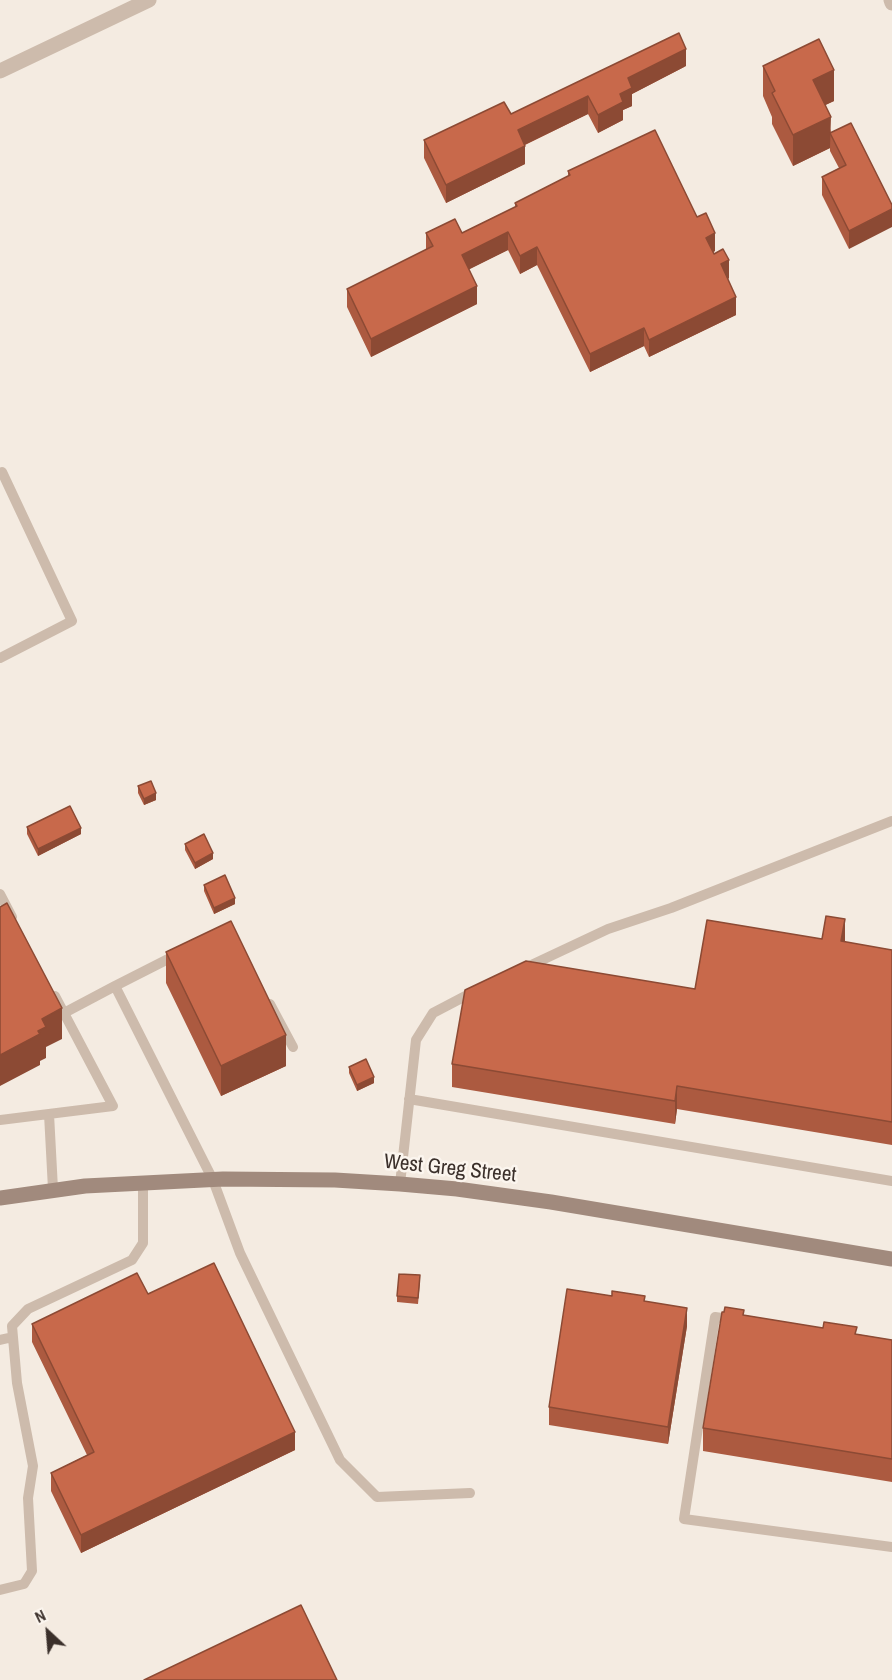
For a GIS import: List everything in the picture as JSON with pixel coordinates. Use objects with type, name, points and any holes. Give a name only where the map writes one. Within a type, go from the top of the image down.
[{"type":"main road","name":"West Greg Street","points":[[0,1198],[85,1186],[213,1180],[291,1179],[399,1184],[457,1189],[552,1202],[892,1259]]},
{"type":"street","points":[[0,71],[149,0]]},
{"type":"lane","points":[[0,473],[2,472],[72,621],[0,658]]},
{"type":"lane","points":[[511,974],[608,929],[671,908],[892,821]]},
{"type":"lane","points":[[0,894],[16,924]]},
{"type":"lane","points":[[64,1013],[189,949]]},
{"type":"lane","points":[[0,1120],[112,1106],[48,983]]},
{"type":"lane","points":[[399,1184],[416,1040],[433,1013],[489,984]]},
{"type":"lane","points":[[115,986],[213,1180],[240,1253],[340,1460],[377,1497],[470,1493]]},
{"type":"lane","points":[[267,998],[293,1047]]},
{"type":"lane","points":[[409,1099],[892,1181]]},
{"type":"lane","points":[[49,1114],[53,1189]]},
{"type":"lane","points":[[0,1590],[24,1584],[32,1571],[28,1498],[33,1466],[17,1383],[12,1326],[28,1308],[132,1260],[143,1243],[143,1183]]},
{"type":"lane","points":[[751,1323],[716,1317],[684,1519],[892,1546]]},
{"type":"lane","points":[[0,1340],[13,1337]]},
{"type":"building","points":[[679,33],[686,49],[628,78],[632,88],[620,94],[623,102],[598,115],[588,96],[518,130],[525,146],[446,185],[424,140],[504,102],[511,114]]},
{"type":"building","points":[[819,39],[834,70],[813,80],[831,117],[793,135],[772,93],[775,91],[763,66]]},
{"type":"building","points":[[851,123],[892,209],[849,231],[822,177],[846,165],[830,133]]},
{"type":"building","points":[[655,130],[697,217],[706,213],[715,233],[706,238],[714,254],[723,249],[729,260],[721,264],[736,297],[649,340],[644,328],[590,354],[537,247],[520,256],[508,232],[462,255],[477,286],[371,339],[347,289],[433,246],[426,233],[455,219],[462,233],[517,206],[515,203],[570,175],[568,171]]},
{"type":"building","points":[[151,781],[156,793],[144,799],[138,786]]},
{"type":"building","points":[[70,806],[81,828],[38,849],[27,827]]},
{"type":"building","points":[[204,834],[213,853],[195,863],[185,844]]},
{"type":"building","points":[[225,875],[235,898],[214,908],[204,885]]},
{"type":"building","points":[[7,903],[62,1008],[42,1019],[46,1027],[38,1031],[40,1034],[0,1055],[0,907]]},
{"type":"building","points":[[826,916],[845,919],[841,941],[892,950],[892,1122],[677,1086],[675,1101],[452,1064],[465,990],[526,961],[695,989],[707,920],[822,939]]},
{"type":"building","points":[[231,921],[286,1035],[221,1066],[166,952]]},
{"type":"building","points":[[366,1059],[374,1077],[357,1085],[349,1067]]},
{"type":"building","points":[[214,1263],[295,1432],[81,1535],[51,1473],[94,1452],[32,1324],[137,1273],[148,1294]]},
{"type":"building","points":[[399,1274],[420,1275],[418,1298],[397,1296]]},
{"type":"building","points":[[567,1289],[612,1296],[612,1291],[645,1296],[644,1301],[687,1308],[668,1427],[549,1407]]},
{"type":"building","points":[[725,1307],[744,1310],[743,1315],[823,1328],[824,1322],[857,1327],[855,1334],[892,1340],[892,1459],[703,1428],[722,1312]]},
{"type":"building","points":[[301,1605],[337,1680],[144,1680]]}]
